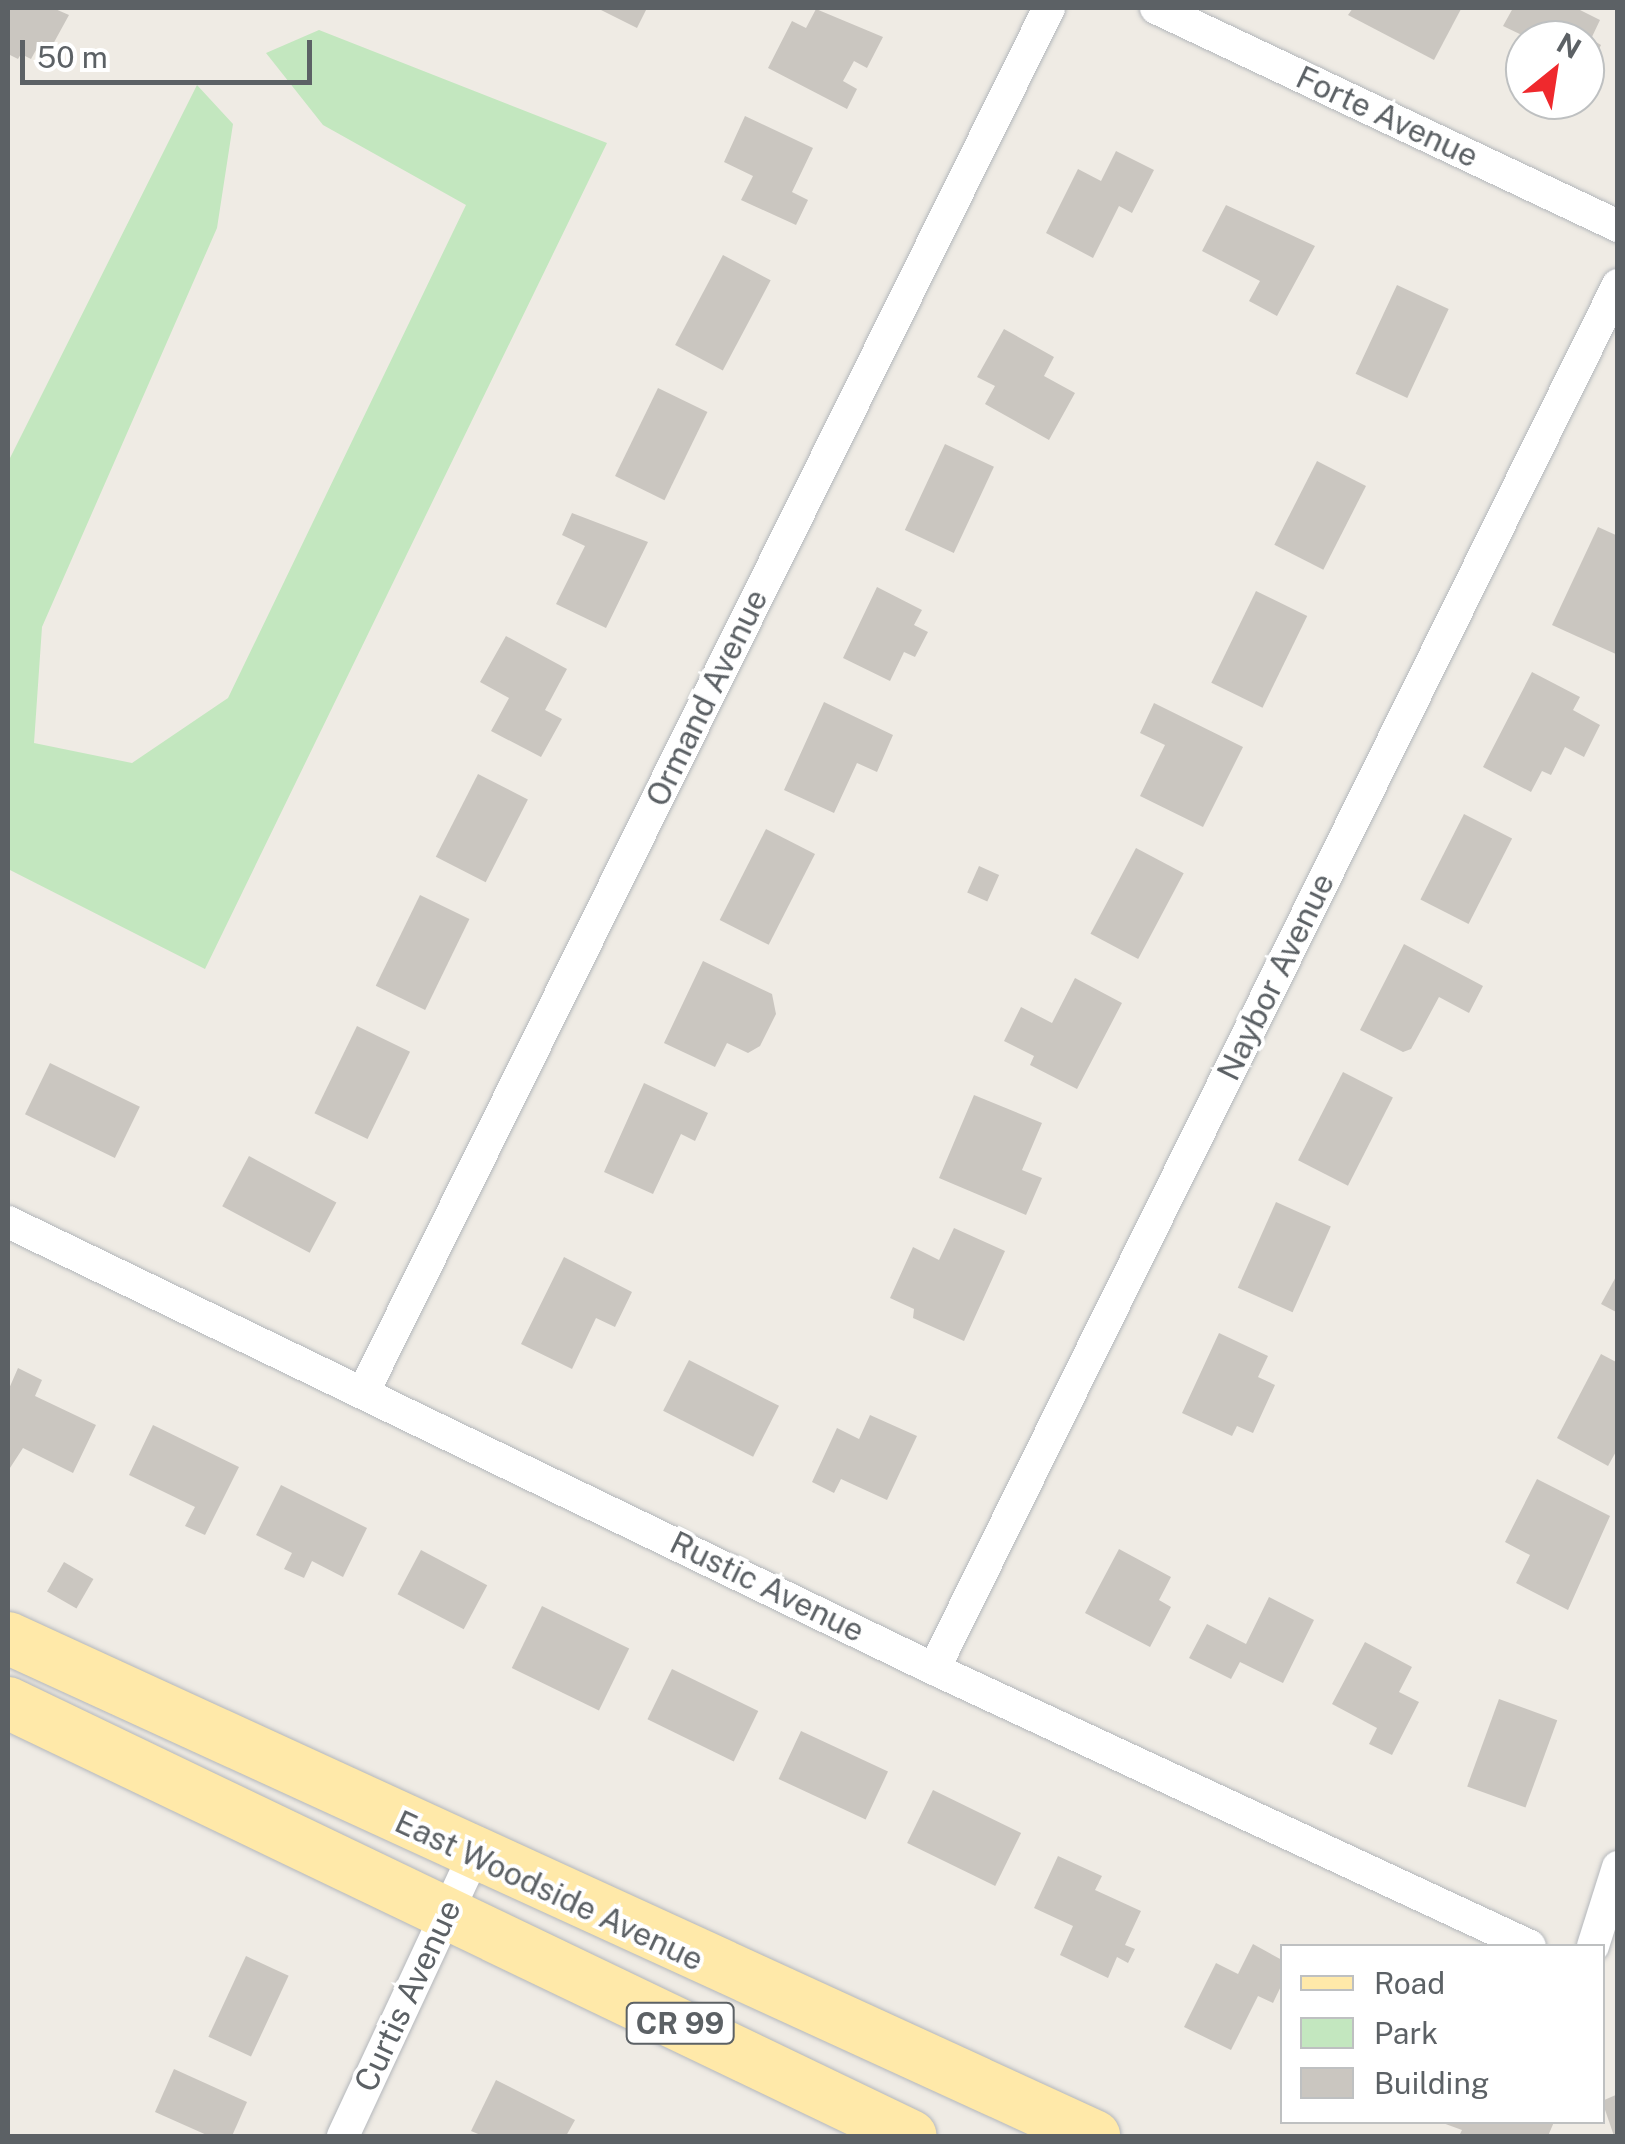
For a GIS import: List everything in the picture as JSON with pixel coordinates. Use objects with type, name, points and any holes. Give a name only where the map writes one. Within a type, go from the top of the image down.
[{"type":"main road","name":"East Woodside Avenue","points":[[8,1638],[474,1856],[1094,2136]]},
{"type":"main road","name":"East Woodside Avenue","points":[[8,1703],[448,1910],[911,2136]]},
{"type":"street","name":"Ormand Avenue","points":[[365,1389],[1049,8]]},
{"type":"street","name":"Forte Avenue","points":[[1156,8],[1618,226]]},
{"type":"street","name":"Naybor Avenue","points":[[934,1669],[1618,285]]},
{"type":"street","name":"Rustic Avenue","points":[[8,1222],[365,1389],[934,1669],[1526,1944]]},
{"type":"street","name":"Curtis Avenue","points":[[343,2136],[474,1856]]},
{"type":"street","points":[[1593,1944],[1618,1867]]},
{"type":"green space","points":[[319,30],[607,143],[205,969],[8,869],[8,462],[197,85],[233,124],[217,228],[42,627],[34,743],[132,763],[228,698],[466,205],[323,125],[266,53]]},
{"type":"building","points":[[8,8],[53,8],[69,15],[52,46],[41,41],[31,59],[21,54],[18,59],[8,54]]},
{"type":"building","points":[[597,8],[647,8],[637,28]]},
{"type":"building","points":[[1353,8],[1461,9],[1434,60],[1348,15]]},
{"type":"building","points":[[1513,8],[1576,8],[1600,20],[1506,20]]},
{"type":"building","points":[[816,9],[883,37],[867,68],[854,61],[843,81],[857,89],[847,109],[768,68],[792,21],[806,28]]},
{"type":"building","points":[[745,116],[813,148],[792,192],[808,200],[796,225],[741,200],[753,176],[724,162]]},
{"type":"building","points":[[1116,151],[1154,170],[1132,213],[1119,206],[1093,258],[1046,233],[1078,169],[1101,181]]},
{"type":"building","points":[[1226,205],[1315,246],[1277,316],[1249,301],[1260,281],[1202,251]]},
{"type":"building","points":[[723,255],[771,280],[723,370],[675,345]]},
{"type":"building","points":[[1397,285],[1449,309],[1407,398],[1356,374]]},
{"type":"building","points":[[1004,329],[1054,357],[1044,376],[1075,393],[1049,440],[985,404],[995,386],[977,377]]},
{"type":"building","points":[[658,388],[707,412],[664,500],[615,476]]},
{"type":"building","points":[[945,444],[994,467],[954,553],[905,530]]},
{"type":"building","points":[[1317,461],[1366,486],[1323,570],[1274,545]]},
{"type":"building","points":[[572,513],[648,542],[606,628],[556,604],[585,546],[562,535]]},
{"type":"building","points":[[1598,527],[1618,536],[1618,655],[1552,625]]},
{"type":"building","points":[[877,587],[922,610],[914,625],[928,632],[915,657],[904,652],[890,681],[843,658]]},
{"type":"building","points":[[1256,591],[1307,616],[1263,708],[1211,683]]},
{"type":"building","points":[[506,636],[567,669],[545,710],[562,719],[541,757],[491,731],[509,698],[480,682]]},
{"type":"building","points":[[1532,672],[1580,697],[1573,710],[1600,725],[1584,757],[1565,747],[1551,775],[1542,771],[1531,792],[1483,767]]},
{"type":"building","points":[[824,702],[893,735],[877,772],[857,763],[834,813],[784,790]]},
{"type":"building","points":[[1154,703],[1243,747],[1203,827],[1140,796],[1165,745],[1140,733]]},
{"type":"building","points":[[478,774],[528,799],[486,882],[436,857]]},
{"type":"building","points":[[1464,814],[1512,839],[1469,924],[1420,900]]},
{"type":"building","points":[[766,829],[815,854],[769,945],[720,920]]},
{"type":"building","points":[[1136,848],[1184,873],[1138,959],[1090,934]]},
{"type":"building","points":[[979,866],[999,875],[987,901],[967,892]]},
{"type":"building","points":[[420,895],[469,919],[425,1010],[376,986]]},
{"type":"building","points":[[1404,944],[1483,986],[1469,1013],[1439,997],[1411,1049],[1403,1052],[1360,1030]]},
{"type":"building","points":[[703,961],[772,994],[776,1014],[760,1046],[748,1053],[727,1043],[715,1067],[664,1043]]},
{"type":"building","points":[[1075,978],[1122,1003],[1077,1089],[1030,1065],[1034,1056],[1004,1041],[1021,1007],[1052,1023]]},
{"type":"building","points":[[357,1026],[410,1052],[368,1139],[314,1113]]},
{"type":"building","points":[[50,1063],[140,1107],[115,1158],[25,1114]]},
{"type":"building","points":[[1343,1072],[1393,1097],[1348,1186],[1298,1160]]},
{"type":"building","points":[[644,1083],[708,1113],[695,1141],[681,1134],[653,1194],[604,1172]]},
{"type":"building","points":[[974,1095],[1042,1123],[1022,1170],[1042,1178],[1026,1215],[939,1178]]},
{"type":"building","points":[[249,1156],[336,1202],[310,1253],[222,1206]]},
{"type":"building","points":[[1276,1202],[1331,1226],[1293,1312],[1238,1288]]},
{"type":"building","points":[[954,1228],[1005,1251],[964,1341],[913,1318],[914,1309],[890,1298],[913,1247],[939,1260]]},
{"type":"building","points":[[564,1257],[632,1292],[615,1327],[596,1318],[572,1369],[521,1344]]},
{"type":"building","points":[[1618,1273],[1618,1313],[1601,1304]]},
{"type":"building","points":[[1219,1333],[1268,1356],[1258,1377],[1275,1385],[1253,1433],[1237,1426],[1232,1436],[1182,1413]]},
{"type":"building","points":[[1601,1354],[1618,1363],[1618,1448],[1608,1466],[1557,1438]]},
{"type":"building","points":[[689,1360],[779,1406],[753,1457],[663,1411]]},
{"type":"building","points":[[18,1368],[42,1380],[35,1396],[96,1425],[73,1473],[23,1448],[8,1471],[8,1391]]},
{"type":"building","points":[[870,1415],[917,1436],[887,1500],[841,1479],[834,1493],[812,1482],[837,1428],[859,1439]]},
{"type":"building","points":[[153,1425],[239,1467],[205,1535],[185,1526],[195,1507],[129,1475]]},
{"type":"building","points":[[1537,1479],[1610,1516],[1568,1610],[1516,1583],[1530,1555],[1505,1542]]},
{"type":"building","points":[[281,1485],[367,1528],[343,1577],[312,1561],[304,1578],[284,1569],[292,1553],[256,1535]]},
{"type":"building","points":[[1119,1549],[1171,1577],[1159,1600],[1171,1607],[1150,1647],[1085,1613]]},
{"type":"building","points":[[421,1550],[487,1585],[464,1629],[398,1594]]},
{"type":"building","points":[[64,1562],[93,1579],[76,1608],[47,1591]]},
{"type":"building","points":[[1269,1597],[1314,1620],[1283,1683],[1240,1662],[1231,1679],[1189,1658],[1207,1624],[1246,1644]]},
{"type":"building","points":[[542,1606],[629,1649],[599,1711],[512,1668]]},
{"type":"building","points":[[1365,1642],[1412,1667],[1399,1692],[1419,1702],[1392,1755],[1369,1744],[1377,1728],[1332,1704]]},
{"type":"building","points":[[672,1669],[758,1711],[734,1761],[647,1719]]},
{"type":"building","points":[[1499,1699],[1557,1720],[1525,1808],[1467,1786]]},
{"type":"building","points":[[801,1731],[888,1772],[866,1820],[779,1779]]},
{"type":"building","points":[[933,1790],[1021,1833],[995,1886],[907,1843]]},
{"type":"building","points":[[1058,1856],[1102,1876],[1095,1890],[1141,1911],[1125,1945],[1135,1949],[1128,1963],[1117,1957],[1108,1978],[1060,1955],[1073,1926],[1034,1908]]},
{"type":"building","points":[[1253,1944],[1280,1959],[1280,1988],[1273,2003],[1258,1996],[1231,2050],[1184,2027],[1216,1963],[1238,1974]]},
{"type":"building","points":[[246,1956],[289,1976],[251,2057],[208,2037]]},
{"type":"building","points":[[174,2069],[247,2102],[232,2136],[209,2136],[155,2112]]},
{"type":"building","points":[[496,2080],[575,2120],[566,2136],[483,2136],[471,2131]]},
{"type":"building","points":[[1618,2094],[1618,2136],[1614,2136],[1605,2100]]},
{"type":"building","points":[[1446,2124],[1553,2124],[1548,2136],[1459,2136],[1462,2130]]}]
